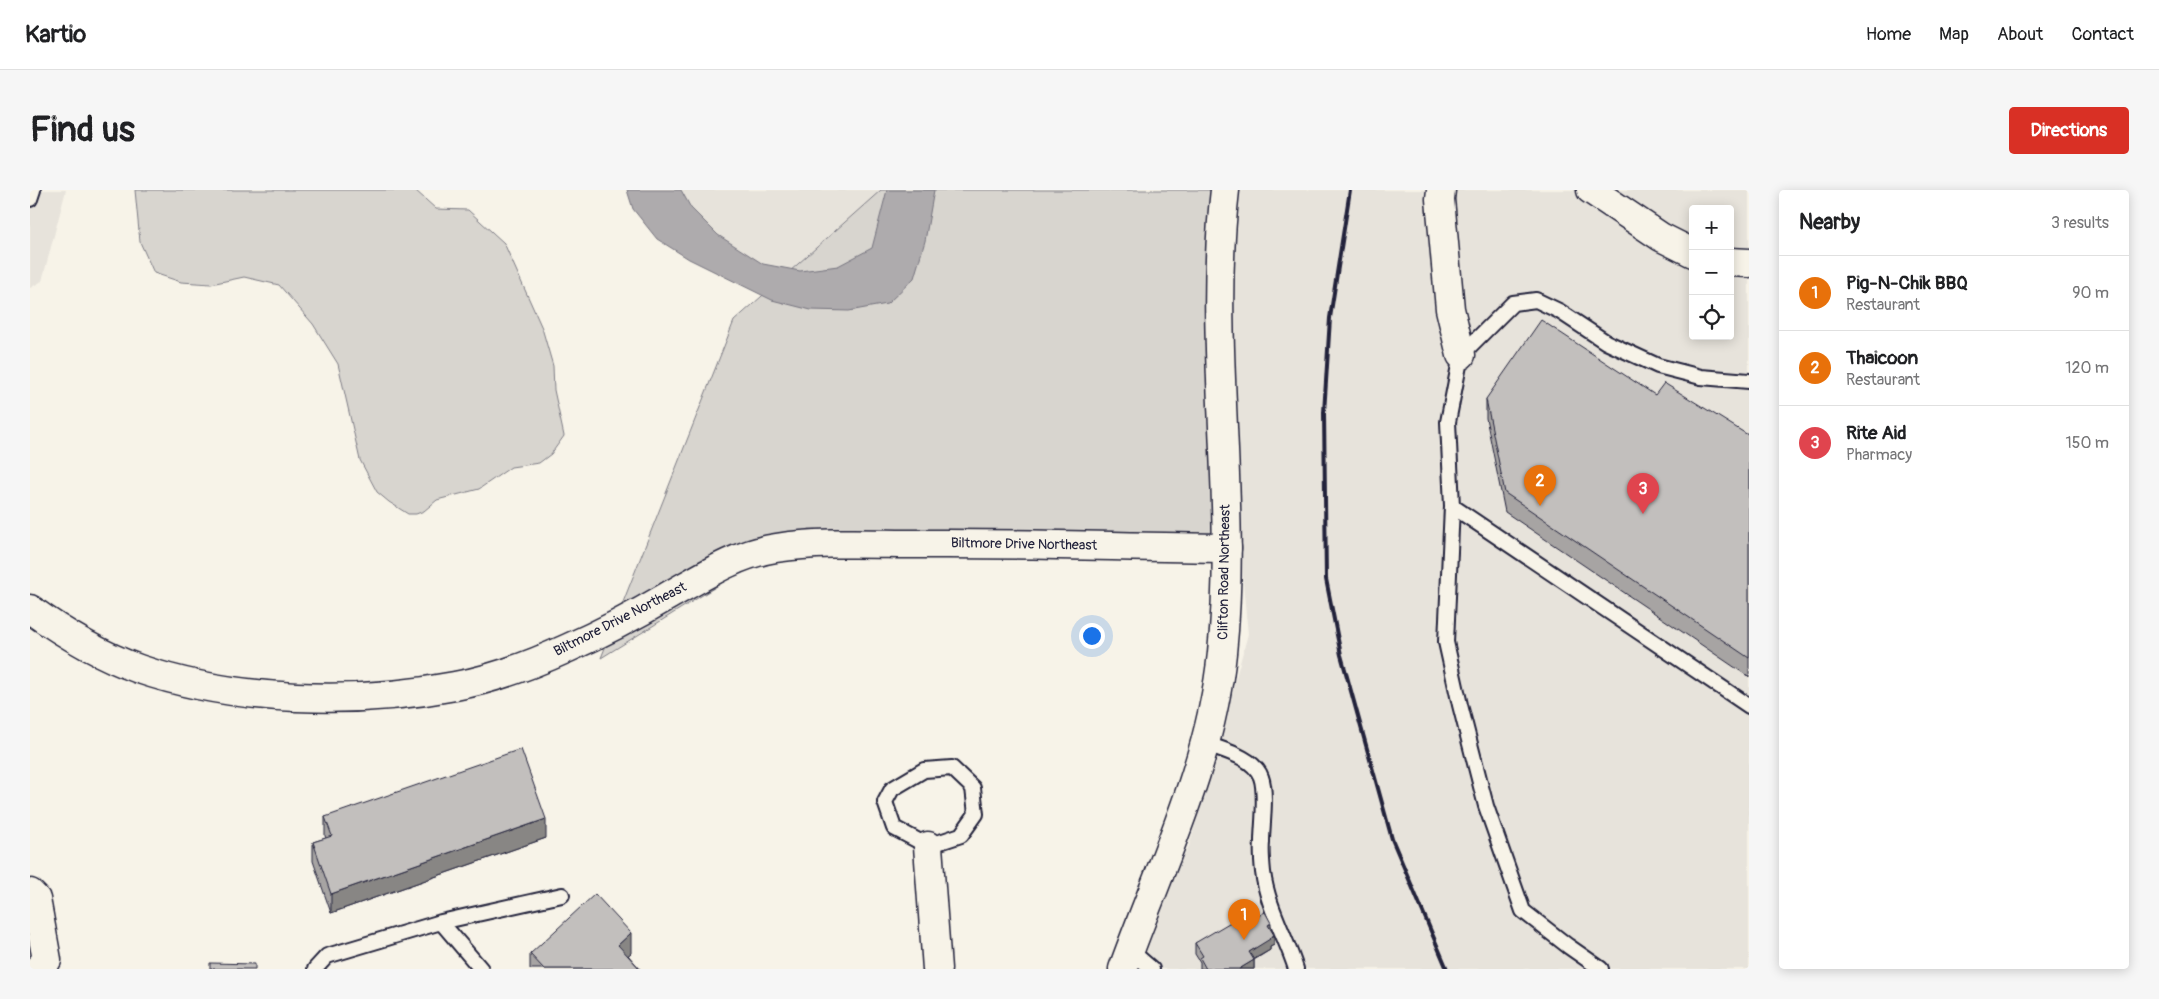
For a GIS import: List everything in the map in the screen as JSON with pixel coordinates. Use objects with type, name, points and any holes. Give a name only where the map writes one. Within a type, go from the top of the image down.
[{"type":"street","name":"Clifton Road Northeast","points":[[1127,960],[1174,834],[1204,743],[1218,684],[1222,656],[1226,615],[1227,548],[1220,259],[1225,190]]},
{"type":"street","points":[[1440,190],[1450,309],[1461,355]]},
{"type":"street","points":[[1591,190],[1661,237],[1689,251]]},
{"type":"street","points":[[1734,262],[1749,263]]},
{"type":"street","name":"Biltmore Drive Northeast","points":[[30,608],[67,634],[107,656],[141,670],[231,690],[283,696],[370,696],[456,686],[483,680],[541,660],[608,629],[727,564],[756,552],[776,548],[861,544],[1021,543],[1227,548]]},
{"type":"street","points":[[928,846],[937,969]]},
{"type":"street","points":[[30,893],[36,899],[47,960],[38,969]]},
{"type":"lane","points":[[30,199],[33,190]]},
{"type":"lane","points":[[1601,969],[1523,911],[1486,806],[1460,705],[1446,642],[1452,506],[1448,422],[1461,355],[1513,303],[1536,300],[1560,312],[1606,342],[1658,366],[1701,377],[1749,380]]},
{"type":"lane","points":[[1452,506],[1749,706]]},
{"type":"lane","points":[[1204,743],[1251,763],[1261,777],[1264,804],[1261,845],[1263,874],[1269,900],[1296,969]]},
{"type":"lane","points":[[952,768],[973,788],[976,814],[961,835],[928,846],[894,828],[885,802],[892,789],[924,770],[952,768]]},
{"type":"lane","points":[[315,969],[328,956],[441,922],[562,895]]},
{"type":"lane","points":[[441,922],[481,969]]},
{"type":"lane","points":[[1127,960],[1152,969]]},
{"type":"shaded area","points":[[30,190],[66,190],[42,281],[30,288]]},
{"type":"shaded area","points":[[135,190],[415,190],[436,209],[468,210],[504,243],[542,328],[553,366],[554,390],[564,436],[551,454],[539,463],[511,467],[479,489],[437,500],[424,511],[408,514],[377,492],[360,460],[338,364],[313,324],[279,285],[244,277],[211,284],[181,282],[154,273],[140,242]]},
{"type":"shaded area","points":[[627,190],[681,190],[691,208],[718,235],[763,264],[800,271],[838,266],[872,248],[887,190],[934,190],[925,241],[914,278],[887,304],[849,311],[811,310],[772,300],[689,259],[657,239],[633,209]]},
{"type":"shaded area","points":[[658,190],[917,190],[790,292]]},
{"type":"shaded area","points":[[881,190],[1224,190],[1231,386],[1240,554],[809,529],[601,658],[734,321]]},
{"type":"shaded area","points":[[1224,190],[1749,190],[1749,969],[1112,969],[1189,846],[1248,634],[1240,554],[1231,386]]},
{"type":"building","points":[[1541,320],[1655,395],[1664,383],[1748,435],[1749,433],[1749,658],[1505,493],[1486,399]]},
{"type":"building","points":[[521,749],[546,819],[331,894],[313,842],[332,836],[325,817]]},
{"type":"building","points":[[595,894],[631,933],[618,945],[640,969],[544,969],[530,954]]},
{"type":"building","points":[[1251,910],[1255,918],[1265,912],[1271,923],[1268,925],[1274,935],[1249,952],[1254,960],[1239,969],[1206,969],[1200,958],[1203,956],[1195,943]]},
{"type":"building","points":[[210,963],[255,964],[255,969],[210,969]]},
{"type":"railway","points":[[1350,190],[1330,318],[1324,413],[1326,579],[1341,655],[1392,839],[1447,969]]},
{"type":"place","name":"Thaicoon","points":[[1540,506]]},
{"type":"place","name":"Rite Aid","points":[[1643,514]]},
{"type":"place","name":"Pig-N-Chik BBQ","points":[[1244,940]]}]
